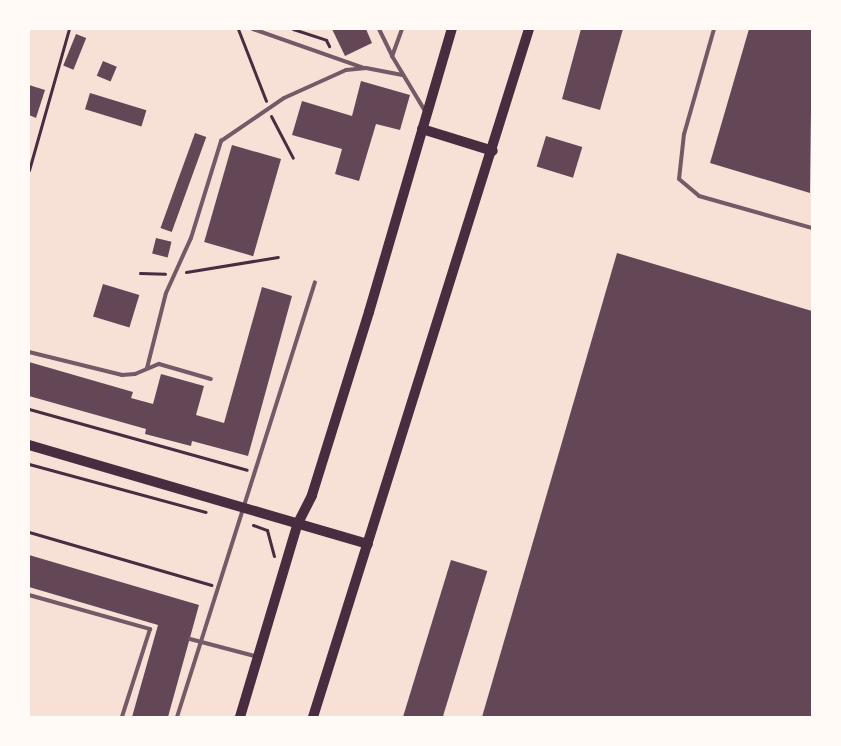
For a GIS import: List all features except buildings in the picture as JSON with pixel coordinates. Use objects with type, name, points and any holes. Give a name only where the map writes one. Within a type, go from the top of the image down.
[{"type":"main road","points":[[240,717],[298,523],[312,495],[452,29]]},
{"type":"main road","points":[[312,717],[493,151],[529,29]]},
{"type":"main road","points":[[422,129],[493,151]]},
{"type":"main road","points":[[29,445],[368,544]]},
{"type":"lane","points":[[253,29],[366,68],[402,75]]},
{"type":"lane","points":[[379,29],[402,75],[427,114]]},
{"type":"lane","points":[[392,56],[402,29]]},
{"type":"lane","points":[[714,29],[684,134],[679,179],[699,196],[812,228]]},
{"type":"lane","points":[[147,368],[174,274],[191,238],[221,141],[269,108],[346,70],[366,68]]},
{"type":"lane","points":[[177,717],[217,586],[239,520],[246,507],[315,282]]},
{"type":"lane","points":[[29,352],[122,375],[135,374],[158,364],[211,379]]},
{"type":"lane","points":[[29,595],[156,630]]},
{"type":"lane","points":[[122,717],[150,629]]},
{"type":"lane","points":[[190,639],[258,657]]},
{"type":"path","points":[[29,170],[69,29]]},
{"type":"path","points":[[238,29],[269,108],[293,158]]},
{"type":"path","points":[[140,273],[174,274],[278,257]]},
{"type":"path","points":[[29,409],[256,473]]},
{"type":"path","points":[[29,464],[211,513]]},
{"type":"path","points":[[239,520],[266,530],[273,545],[274,566]]},
{"type":"path","points":[[29,532],[217,586]]}]
